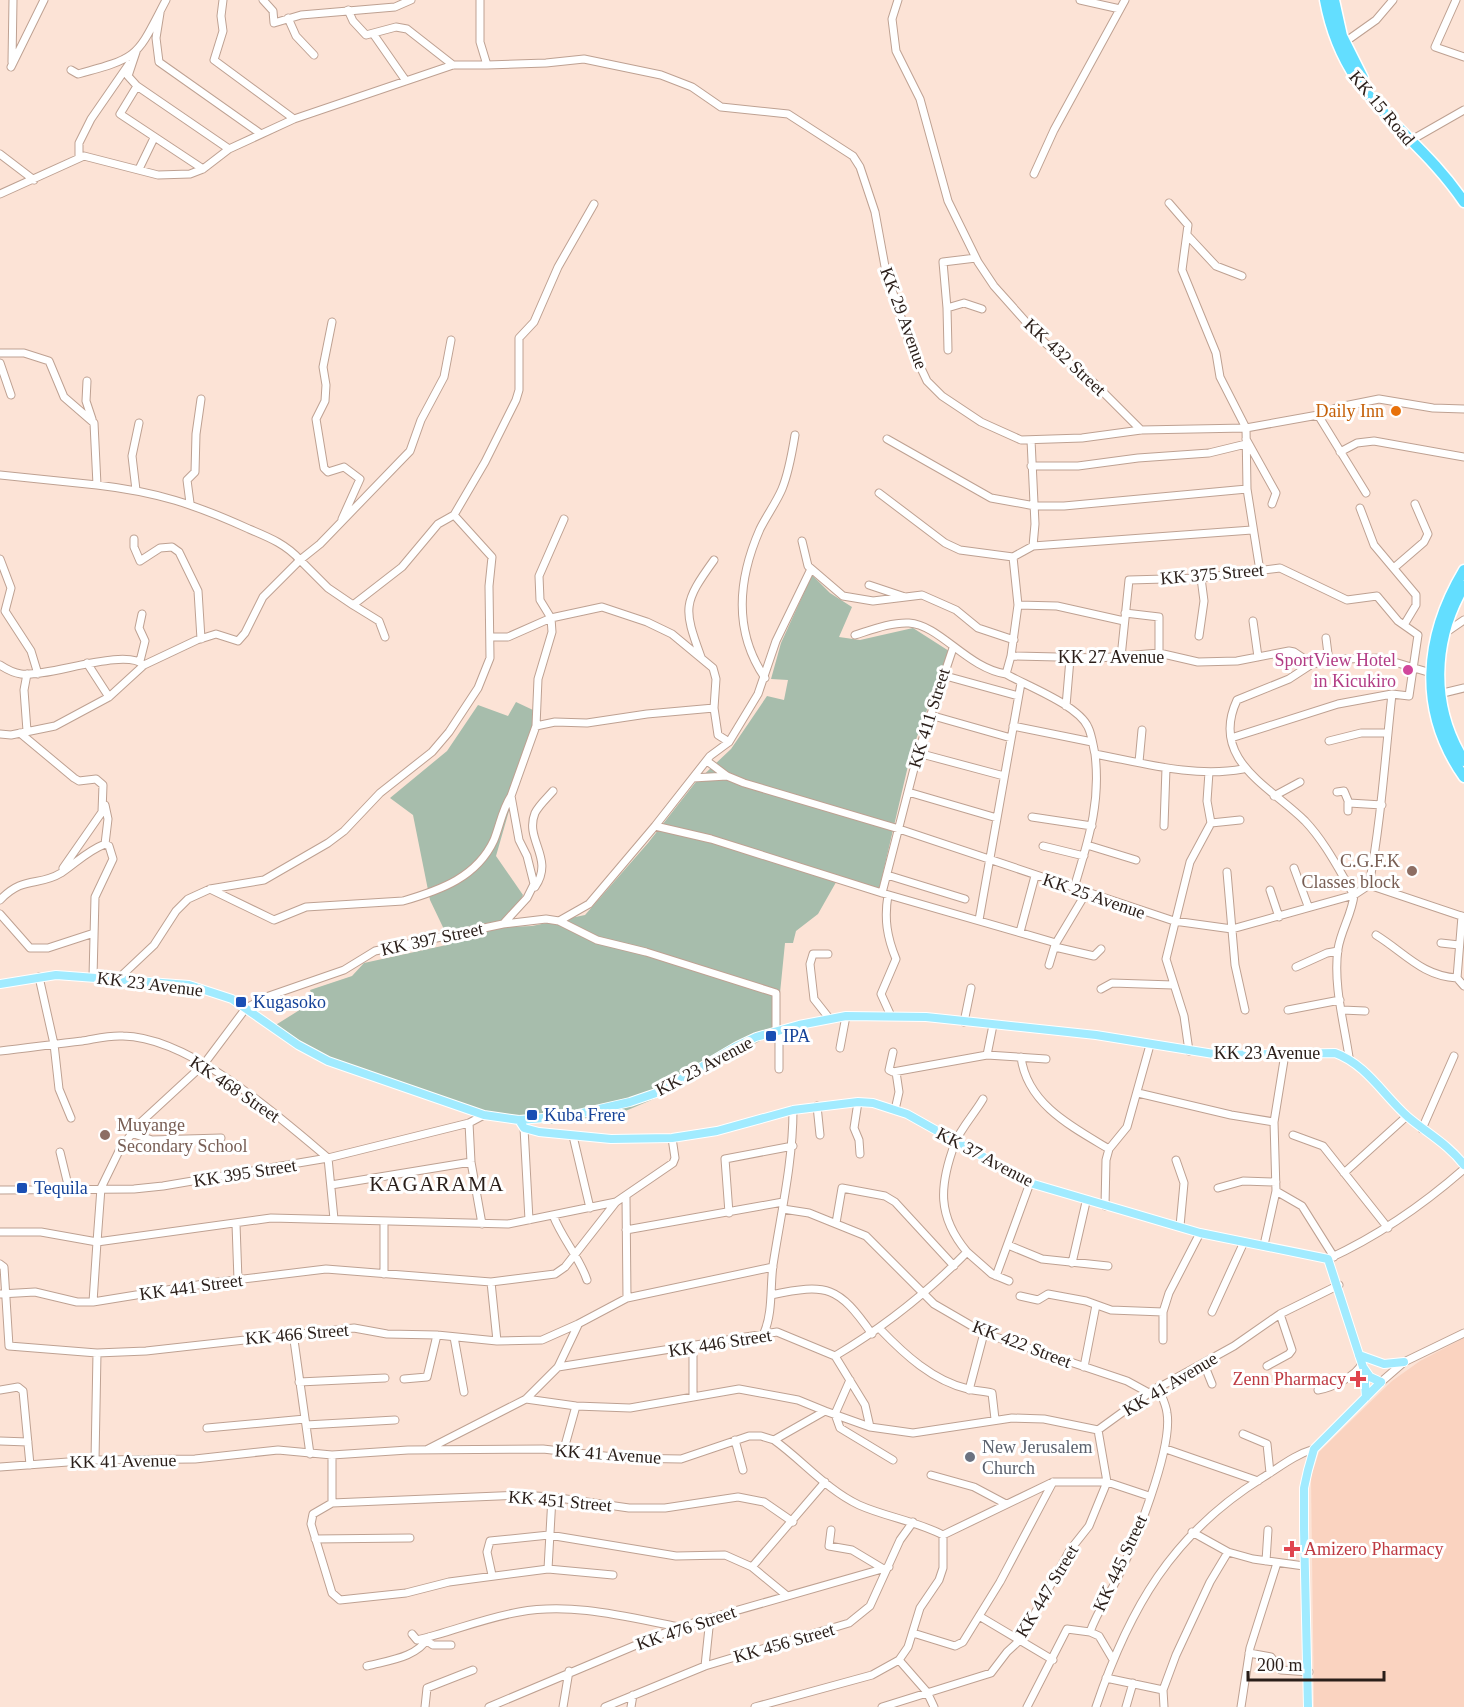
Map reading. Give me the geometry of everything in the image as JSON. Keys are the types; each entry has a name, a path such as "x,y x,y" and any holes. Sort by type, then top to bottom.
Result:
{"highway":[{"name":"KK 15 Road","path":"1325,0 1330,27 1349,70 1369,98 1464,202"},
{"name":"KK 15 Road","path":"1334,0 1345,42 1360,74 1464,194"},
{"path":"1464,570 1444,608 1432,651 1439,694 1449,732 1464,762"},
{"path":"1464,586 1443,634 1435,673 1436,714 1450,751 1464,777"}],"main road":[{"name":"KK 23 Avenue","path":"0,984 56,975 119,978 189,986 220,994 246,1008 298,1045 328,1061 484,1115 522,1124 630,1102 659,1092 736,1046 778,1031 846,1016 891,1016 1096,1035 1227,1056 1335,1053 1348,1058"},
{"path":"1348,1058 1407,1116 1453,1151 1464,1167"},
{"name":"KK 37 Avenue","path":"522,1124 573,1136 611,1139 672,1138 717,1131 793,1110 858,1102 907,1114 1030,1183 1086,1202 1200,1233 1331,1258"},
{"path":"1331,1258 1361,1362 1366,1397"},
{"path":"1361,1362 1384,1364 1404,1362"},
{"path":"1308,1707 1304,1488 1314,1449 1381,1382 1370,1377 1361,1362"}],"street":[{"path":"13,0 12,69 44,0"},
{"path":"79,157 79,143 91,119 131,62 166,0"},
{"path":"223,0 221,16 223,32 214,60 294,119"},
{"path":"263,0 273,11 274,23 288,18 348,9 395,7 411,0"},
{"path":"480,0 480,42 487,65"},
{"name":"KK 432 Street","path":"898,0 892,19 896,51 920,99 948,201 976,258 994,286 1044,342 1093,382 1141,430"},
{"path":"1080,0 1120,9"},
{"path":"1034,174 1054,130 1125,0"},
{"path":"1345,42 1376,20 1393,0"},
{"path":"1456,0 1435,46 1464,56"},
{"path":"348,9 353,21 366,35 374,35 396,27 407,29 453,65"},
{"path":"160,13 156,38 159,62 261,134"},
{"path":"288,18 296,36 314,55"},
{"path":"374,35 400,68 406,81"},
{"path":"71,70 78,74 117,64 136,52"},
{"name":"KK 29 Avenue","path":"203,169 230,149 294,119 453,65 546,63 584,59 642,70 682,82 722,107 788,114 853,156 860,167 872,201 886,272 911,347 927,381 942,396 981,422 1022,440 1082,438 1141,430 1246,428 1318,415 1339,407 1379,399 1433,408 1464,409"},
{"path":"131,62 128,76 137,86 230,149"},
{"path":"137,86 120,114 203,169"},
{"path":"1415,138 1464,110"},
{"path":"139,170 154,138"},
{"path":"0,154 34,180"},
{"path":"0,194 79,157 91,157 158,175 179,176 203,169"},
{"path":"1169,203 1188,225 1182,270 1216,353 1220,377 1246,428 1247,489 1260,571"},
{"path":"353,605 402,567 438,524 454,514 485,462 516,400 519,338 534,322 553,277 594,204"},
{"path":"1188,236 1216,266 1242,276"},
{"path":"948,350 943,261 976,258"},
{"path":"947,308 964,303 982,309"},
{"path":"332,322 323,367 326,385 325,401 316,418 324,468 328,472 344,467 360,479 342,519"},
{"path":"0,665 22,675 38,674 87,663 142,663 216,634 236,642 240,639 263,597 300,560 320,544 410,451 421,420 444,377 451,340"},
{"path":"0,353 24,353 49,361 64,397 72,406 92,418"},
{"path":"0,363 11,395"},
{"path":"87,381 86,401 95,428 97,485"},
{"path":"0,390 8,387"},
{"path":"190,503 187,480 195,472 196,434 201,399"},
{"path":"1318,415 1366,493"},
{"path":"136,490 132,456 139,423"},
{"path":"765,678 753,661 743,633 742,593 747,568 760,530 782,488 795,435"},
{"path":"887,439 985,495 1035,506 1064,506 1247,489"},
{"path":"1031,440 1035,506 1033,546"},
{"path":"1340,452 1357,443 1374,441 1464,457"},
{"path":"1031,466 1078,466 1138,458 1209,453 1246,442"},
{"path":"1246,442 1276,493 1272,504"},
{"path":"0,475 136,490 190,503 284,545 320,581 379,621 385,637"},
{"path":"879,493 945,543 960,550 1013,557 1033,546 1252,530"},
{"path":"1395,567 1424,542 1428,534 1415,504"},
{"path":"1360,508 1374,545 1395,567 1417,597 1416,605 1404,625"},
{"path":"119,978 161,937 168,922 182,905 197,893 264,880 344,831 380,793 432,752 464,712 488,667 491,637 489,586 492,556 454,514"},
{"path":"210,889 274,920 306,907 403,900 418,896 446,887 484,860 496,836 502,812 511,796 536,726 538,679 551,640 550,618 540,600 539,576 564,519"},
{"path":"134,539 134,548 140,561 160,548 172,547 179,552 198,591 201,639"},
{"path":"802,541 806,562 811,569 843,596 873,601 922,595 956,610 978,628 1014,640"},
{"path":"1006,674 1014,640 1018,605 1013,557"},
{"path":"0,559 11,588 5,611 31,651 38,674"},
{"path":"701,657 689,624 688,600 714,560"},
{"name":"KK 375 Street","path":"1124,617 1130,580 1202,578 1280,568 1347,600 1377,596 1404,625 1418,635 1412,667"},
{"path":"559,921 590,903 656,826 707,760 729,742 765,678 776,641 811,569"},
{"path":"1198,636 1204,601 1202,578"},
{"path":"869,585 905,597"},
{"path":"1018,605 1057,606 1124,617 1159,617 1159,653"},
{"path":"491,637 508,637 550,618 592,608 612,609 665,630 709,663 715,673 714,708 718,735 729,742"},
{"path":"0,734 55,726 109,697 142,663 146,641 139,628 142,614"},
{"path":"1121,657 1124,617"},
{"path":"1443,634 1464,620"},
{"path":"1253,621 1258,657"},
{"name":"KK 411 Street","path":"855,635 912,623 953,648 942,675 918,753 887,875 886,923 889,943 896,959 881,994 891,1016"},
{"path":"1326,638 1329,662"},
{"path":"953,648 980,667 1006,674 1066,706 1084,720 1095,754 1098,781 1097,803 1074,888"},
{"name":"KK 27 Avenue","path":"1011,656 1070,659 1159,653 1198,662 1237,661 1294,652 1312,664 1381,658 1435,673"},
{"path":"1066,706 1070,659"},
{"path":"87,663 109,697"},
{"path":"1312,664 1289,679 1237,700 1234,707 1231,738 1243,769 1264,784 1274,796 1304,820 1354,895 1353,906 1338,951 1340,1000 1348,1058"},
{"path":"1231,738 1338,704 1392,694 1409,696 1412,667"},
{"path":"27,674 24,690 23,732 78,781 99,780 103,785 102,812 60,873"},
{"path":"942,675 1018,696"},
{"path":"979,920 1020,682"},
{"path":"1439,694 1464,688"},
{"path":"1376,935 1402,952 1426,972 1461,983 1459,945 1463,916 1369,885 1382,805 1392,694"},
{"path":"536,726 555,722 587,723 647,714 714,708"},
{"path":"930,715 1011,738"},
{"path":"1013,726 1092,742"},
{"path":"1139,762 1142,730"},
{"path":"1329,741 1361,733 1387,733"},
{"path":"918,753 1004,776"},
{"path":"1095,754 1166,768 1209,772 1243,769"},
{"name":"KK 25 Avenue","path":"707,760 727,776"},
{"path":"1164,826 1166,768"},
{"path":"1189,1051 1184,1016 1166,959 1190,861 1211,823 1207,801 1209,772"},
{"name":"KK 25 Avenue","path":"693,778 727,776 1174,921 1232,928 1354,895 1369,885"},
{"path":"1274,796 1300,782"},
{"name":"KK 397 Street","path":"93,1302 101,1188 131,1133 204,1064 246,1008 269,996 344,970 375,951 502,924 531,892 542,874 543,864 533,821 538,807 553,791"},
{"path":"1337,792 1344,791 1348,807 1382,805"},
{"path":"908,792 997,818"},
{"path":"511,796 519,840 532,871 534,884 531,892"},
{"path":"103,800 108,819 105,844"},
{"path":"1032,816 1092,826"},
{"path":"1211,823 1240,820"},
{"path":"656,826 721,842 1094,956 1101,949"},
{"path":"0,900 19,885 60,873 91,850 105,844"},
{"path":"93,977 95,897 113,859 112,850 105,844"},
{"path":"1087,845 1136,860"},
{"path":"1043,846 1084,856"},
{"path":"1294,868 1308,906"},
{"path":"1227,873 1235,965 1245,1010"},
{"path":"887,875 965,899"},
{"path":"1020,932 1035,876"},
{"path":"1270,890 1279,917"},
{"path":"1049,965 1055,945 1086,893"},
{"path":"0,914 30,948 48,948 93,933"},
{"path":"502,924 534,919 559,921 597,940 645,952 776,993 779,1069"},
{"path":"1441,943 1459,945"},
{"path":"1296,967 1327,953 1338,951"},
{"path":"828,954 813,954 810,964 815,1001 830,1018"},
{"path":"39,977 54,1044 59,1089 71,1118"},
{"path":"1101,989 1112,983 1173,985"},
{"path":"964,1022 971,988"},
{"path":"1288,1010 1340,1000"},
{"path":"1342,1010 1365,1011"},
{"path":"840,1048 846,1016"},
{"path":"987,1055 993,1025"},
{"name":"KK 468 Street","path":"0,1051 122,1036 149,1040 204,1064 248,1094 328,1158"},
{"path":"1105,1206 1106,1160 1109,1149 1127,1127 1150,1044"},
{"path":"893,1052 889,1070 896,1072 987,1055 1046,1059"},
{"path":"1264,1245 1276,1191 1274,1122 1285,1054"},
{"path":"1422,1129 1454,1056"},
{"path":"1021,1057 1024,1075 1039,1101 1109,1149"},
{"path":"895,1110 899,1092 896,1072"},
{"path":"1138,1093 1231,1115 1274,1122"},
{"path":"983,1099 955,1141 943,1203 951,1233 967,1252 996,1276 1009,1281"},
{"path":"858,1102 854,1133 859,1140 860,1154"},
{"path":"817,1106 820,1135"},
{"path":"764,1333 769,1322 773,1267 793,1146 793,1110"},
{"name":"KK 395 Street","path":"0,1190 134,1189 163,1186 328,1158 469,1123 484,1115"},
{"path":"1344,1173 1407,1116"},
{"path":"469,1123 471,1162 482,1224"},
{"path":"522,1124 529,1220"},
{"path":"131,1133 152,1140 221,1138"},
{"path":"573,1136 590,1208"},
{"path":"1293,1136 1320,1143 1388,1228"},
{"name":"KK 441 Street","path":"3,1294 35,1292 77,1302 93,1302 326,1269 491,1282 555,1274 565,1267 616,1202 673,1162 675,1158 672,1138"},
{"path":"729,1212 725,1159 793,1146"},
{"path":"60,1152 69,1189"},
{"path":"328,1158 334,1219"},
{"path":"1176,1160 1184,1183 1180,1226"},
{"path":"331,1185 471,1162"},
{"path":"1276,1191 1302,1206 1331,1258 1388,1228 1439,1191 1464,1167"},
{"path":"1218,1188 1243,1181 1276,1182"},
{"path":"996,1276 1030,1183"},
{"path":"836,1223 842,1188 885,1196 895,1202 954,1266"},
{"path":"626,1197 627,1298"},
{"path":"0,1232 42,1232 97,1242 271,1218 482,1224 529,1220 616,1202"},
{"path":"1072,1263 1086,1202"},
{"path":"626,1230 783,1205"},
{"name":"KK 422 Street","path":"783,1205 866,1236 934,1304 984,1333 1127,1381 1149,1393"},
{"path":"553,1215 560,1232 581,1263 587,1280"},
{"path":"384,1222 384,1275"},
{"path":"236,1224 238,1280"},
{"path":"1163,1340 1162,1312 1169,1293 1200,1233"},
{"path":"1212,1312 1244,1242"},
{"path":"1008,1245 1042,1259 1108,1266"},
{"path":"870,1427 865,1405 835,1356 880,1329 924,1294 967,1252"},
{"path":"0,1264 4,1267 3,1294 9,1346"},
{"name":"KK 466 Street","path":"0,1346 97,1353 168,1349 293,1333 354,1328 387,1334 437,1335 497,1341 542,1340 627,1298 773,1267"},
{"path":"491,1282 497,1341"},
{"name":"KK 41 Avenue","path":"1098,1430 1158,1387 1204,1364 1280,1314 1339,1286"},
{"path":"771,1295 812,1288 824,1289 845,1299 872,1334"},
{"path":"1020,1296 1038,1300 1048,1294 1111,1310 1162,1312"},
{"name":"KK 422 Street","path":"1084,1367 1096,1305"},
{"path":"1267,1366 1292,1350 1280,1314"},
{"path":"769,1322 777,1332"},
{"path":"426,1450 526,1399 558,1367 578,1324"},
{"path":"880,1329 902,1352 948,1382 969,1390 992,1393 995,1419"},
{"name":"KK 446 Street","path":"558,1367 693,1348 777,1332 835,1356"},
{"path":"293,1333 310,1454"},
{"path":"969,1390 984,1333"},
{"path":"1381,1382 1404,1362 1464,1333"},
{"path":"404,1379 427,1377 437,1335"},
{"path":"454,1337 464,1392"},
{"path":"693,1348 693,1397"},
{"path":"95,1460 97,1353"},
{"path":"1318,1390 1327,1388 1356,1372 1361,1362"},
{"path":"1204,1364 1212,1384"},
{"path":"299,1382 386,1378"},
{"path":"850,1380 835,1414 840,1428 893,1460"},
{"path":"0,1390 18,1387 23,1391 30,1465"},
{"name":"KK 445 Street","path":"1027,1707 1067,1629 1090,1632 1097,1612 1118,1578 1166,1449 1167,1413 1158,1387"},
{"path":"526,1399 576,1406 630,1408 739,1389 798,1400 870,1427 928,1433 995,1419 1044,1419 1098,1430 1107,1482"},
{"path":"564,1449 576,1406"},
{"path":"825,1411 774,1440 825,1482 859,1505 913,1521 943,1535"},
{"path":"207,1428 305,1422 394,1420"},
{"path":"1243,1434 1267,1444 1269,1473"},
{"name":"KK 41 Avenue","path":"0,1467 95,1460 195,1459 278,1450 332,1455 426,1450 564,1449 622,1458 681,1459 735,1440 761,1436 774,1440"},
{"path":"735,1440 743,1470"},
{"path":"0,1441 28,1442"},
{"path":"1166,1449 1258,1481"},
{"path":"1096,1707 1112,1658 1148,1588 1192,1532 1221,1505 1298,1454 1314,1449"},
{"path":"332,1455 332,1503 311,1516 315,1539 333,1593 340,1600 406,1593 449,1581 548,1569 613,1575"},
{"path":"931,1475 974,1487 1006,1504"},
{"path":"752,1568 825,1482"},
{"path":"913,1633 959,1646 1006,1572 1053,1482"},
{"path":"943,1535 1053,1482 1107,1482 1149,1496"},
{"name":"KK 447 Street","path":"882,1707 991,1673 1007,1652 1020,1640 1070,1550 1089,1526 1107,1482"},
{"name":"KK 451 Street","path":"332,1503 465,1496 552,1497 629,1508 653,1508 738,1497 754,1498 776,1509 793,1522"},
{"path":"548,1569 552,1497"},
{"name":"KK 456 Street","path":"605,1707 705,1666 849,1623 870,1606 886,1567 913,1521"},
{"path":"831,1530 830,1546 852,1550 886,1567"},
{"path":"1266,1561 1268,1530"},
{"path":"1192,1532 1228,1552 1266,1561 1305,1566"},
{"path":"492,1575 487,1552 492,1540 549,1535 676,1556 725,1555 752,1568 786,1595"},
{"path":"755,1707 784,1704 872,1675 899,1660 913,1633 920,1608 939,1580 943,1568 943,1535"},
{"path":"315,1539 410,1538"},
{"path":"1164,1707 1162,1690 1210,1582 1228,1552"},
{"path":"1241,1707 1249,1653 1277,1563"},
{"name":"KK 476 Street","path":"489,1707 569,1671 679,1627 886,1567"},
{"path":"412,1634 415,1640 428,1639 519,1612 538,1610 603,1612 679,1627"},
{"path":"979,1616 1053,1660"},
{"path":"705,1666 710,1618"},
{"path":"1090,1632 1099,1636 1112,1658"},
{"path":"428,1639 433,1645 451,1645"},
{"path":"368,1666 413,1653 423,1647 428,1639"},
{"path":"1249,1653 1271,1657 1281,1670 1309,1672"},
{"path":"899,1660 927,1692 934,1707"},
{"path":"425,1707 427,1688 472,1670"},
{"path":"563,1707 569,1671"},
{"path":"1106,1678 1162,1690"},
{"path":"1126,1707 1133,1683"},
{"path":"631,1707 633,1695"}],"shaded area":[{"path":"1464,1338 1464,1707 1314,1707 1311,1477 1319,1452 1392,1381 1420,1361"}],"green space":[{"path":"812,575 830,593 852,607 839,637 860,640 913,628 949,651 911,753 879,890 839,877 818,914 796,931 793,943 785,943 776,1033 734,1054 675,1090 623,1112 552,1124 485,1114 316,1054 274,1026 314,1001 310,990 352,976 364,963 451,944 430,900 413,815 390,798 447,751 478,705 508,716 516,702 533,710 533,727 496,856 523,895 507,927 532,926 585,915 648,843 695,783 731,749 767,696 784,700 788,680 771,679 781,643"}],"place":[{"name":"Daily Inn","path":"1396,411"},
{"name":"SportView Hotel in Kicukiro","path":"1408,670"},
{"name":"C.G.F.K Classes block","path":"1412,871"},
{"name":"Kugasoko","path":"241,1002"},
{"name":"IPA","path":"771,1036"},
{"name":"Kuba Frere","path":"532,1115"},
{"name":"Muyange Secondary School","path":"105,1135"},
{"name":"Tequila","path":"22,1188"},
{"name":"Zenn Pharmacy","path":"1358,1379"},
{"name":"New Jerusalem Church","path":"970,1457"},
{"name":"Amizero Pharmacy","path":"1292,1549"}],"district":[{"name":"KAGARAMA","path":"437,1184"}]}
